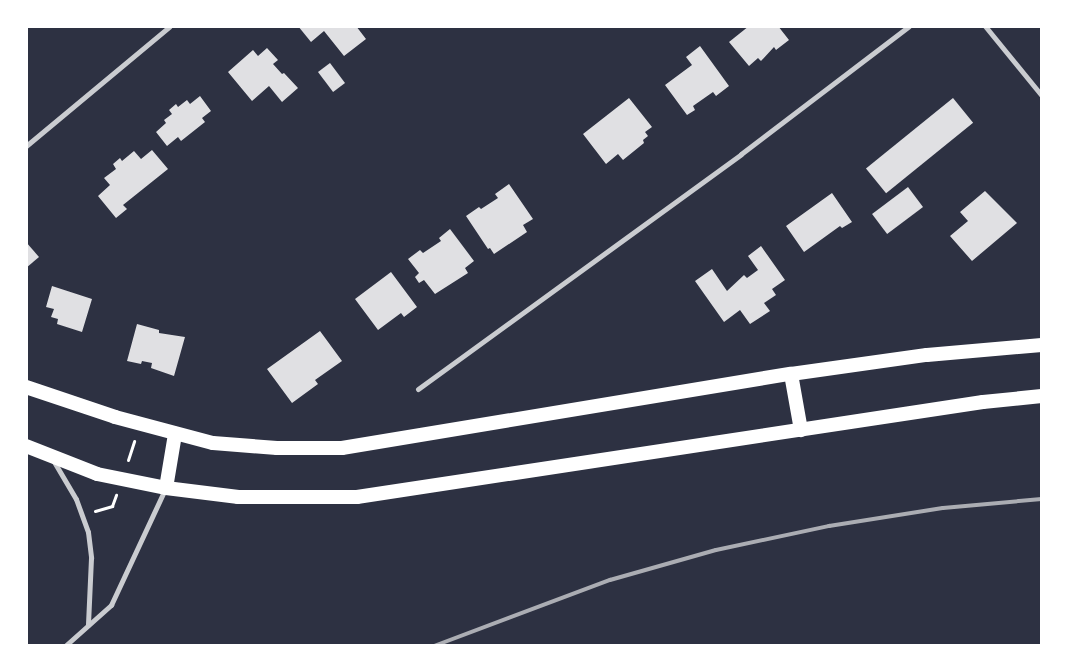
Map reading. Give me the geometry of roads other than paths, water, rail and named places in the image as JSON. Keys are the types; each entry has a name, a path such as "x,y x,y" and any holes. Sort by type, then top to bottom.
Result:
{"highway":[{"path":"26,387 175,434 213,443 249,446 342,448 791,374 927,355 1042,345"},
{"path":"791,374 801,430"},
{"path":"26,446 98,474 166,488 238,497 357,497 983,402 1042,396"},
{"path":"166,488 175,434"}],"street":[{"path":"26,146 170,26"},
{"path":"418,388 741,154 909,26"},
{"path":"985,26 1042,96"},
{"path":"51,456 76,499 84,516 88,532 91,558 88,626"},
{"path":"64,646 111,605 166,488"}],"railway":[{"path":"434,646 610,580 716,550 829,526 943,508 1042,499"}]}
